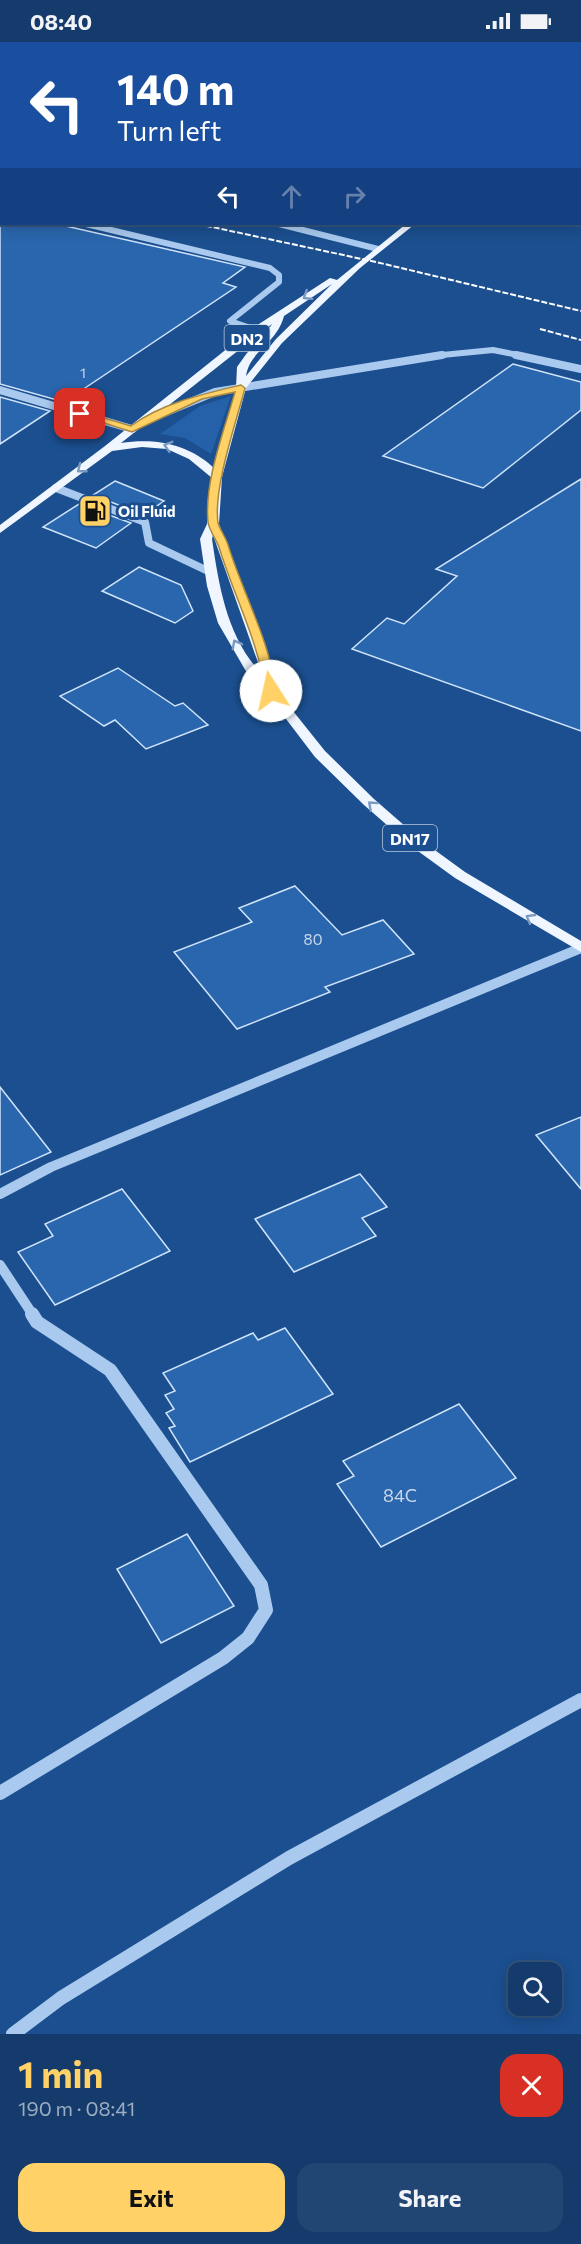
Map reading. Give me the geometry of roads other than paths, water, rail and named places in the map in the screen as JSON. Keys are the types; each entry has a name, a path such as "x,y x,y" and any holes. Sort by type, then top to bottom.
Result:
{"main road":[{"name":"DN2","path":"0,530 144,421 256,330 357,266 410,225"},
{"name":"DN17","path":"357,266 279,341 241,388 217,477 213,524 206,539 210,572 224,623 251,670 271,691 320,754 416,843 512,908 581,947"},
{"path":"241,388 239,371 246,359 275,331 280,313"},
{"path":"109,448 145,443 172,447 199,459 217,477"},
{"name":"DN17","path":"213,524 221,538 236,586 268,668 271,691"}],"street":[{"path":"90,225 270,268 279,275 279,282 230,321 256,330"},
{"path":"283,225 378,249"},
{"path":"144,421 200,397 241,388 447,354 493,350 581,369"},
{"path":"0,390 132,429"},
{"path":"56,488 145,522 149,543 210,572"},
{"path":"0,1194 51,1167 581,947"},
{"path":"0,1265 37,1322 110,1370 261,1585 266,1610 248,1638 223,1658 0,1793"},
{"path":"13,2034 61,1998 290,1858 581,1700"}],"railway":[{"path":"203,225 376,262 581,311"},
{"path":"540,329 581,340"}],"place":[{"name":"Oil Fluid","path":"95,511"}]}
